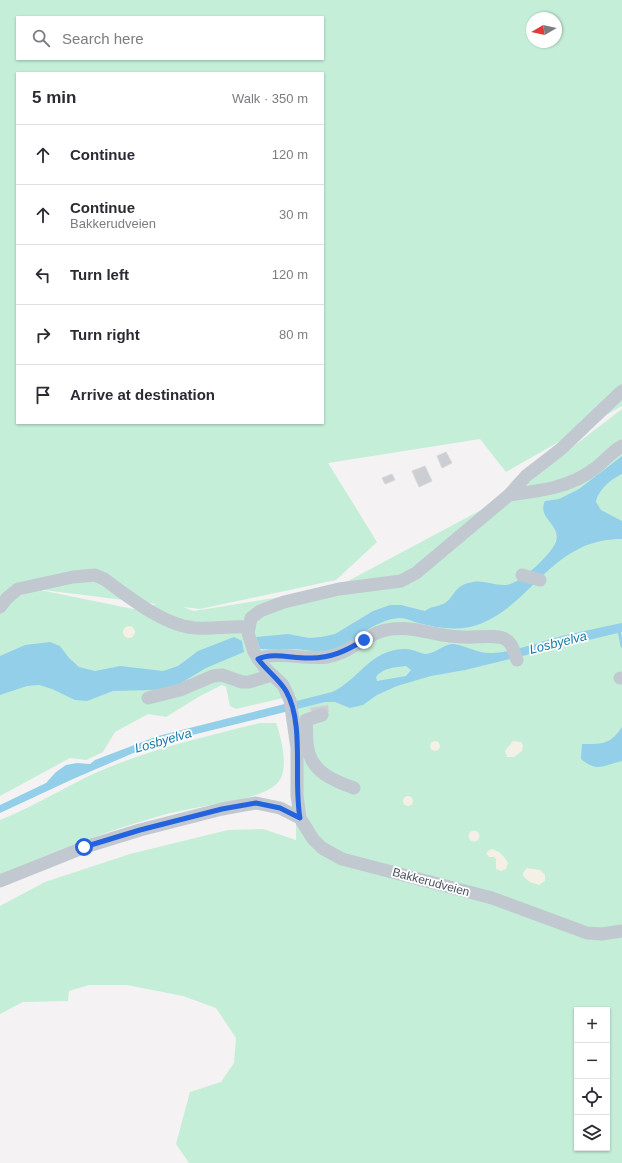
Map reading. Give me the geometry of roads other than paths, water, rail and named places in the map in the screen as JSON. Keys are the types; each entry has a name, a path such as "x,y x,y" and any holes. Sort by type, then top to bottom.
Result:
{"street":[{"path":"354,788 337,782 316,767 283,685 258,659 251,644 248,627 251,618 260,611 284,602 339,589 401,582 430,563 509,495 526,476 561,449 622,391"},
{"path":"509,495 558,487 580,478 595,469 622,446"},
{"path":"0,607 7,598 18,589 53,580 95,575 104,579 161,618 172,623 194,628 233,626 248,627"},
{"path":"522,575 540,580"},
{"path":"258,659 269,656 310,658 329,657 346,651 381,632 397,628 452,637 503,638 512,645 517,660"},
{"path":"148,698 180,690 213,676 222,675 242,682 249,682 272,675"},
{"path":"298,720 322,714"},
{"path":"298,720 297,795 300,818"},
{"path":"0,882 84,847 133,832 222,809 256,803 280,808 300,818"},
{"name":"Bakkerudveien","path":"300,818 313,839 322,848 342,859 492,898 587,933 602,934 622,931"}],"water":[{"path":"622,456 622,474 602,489 596,502 601,510 622,521 622,539 598,542 578,549 545,573 516,601 499,614 480,624 457,629 418,623 402,618 390,620 380,623 345,644 326,651 260,649 256,637 288,634 309,638 335,634 373,611 390,605 401,605 425,611 445,603 458,588 466,584 473,582 485,582 506,585 519,580 541,562 555,544 557,537 556,532 544,513 543,507 545,501 559,499 579,489"},
{"name":"Losbyelva","path":"622,623 622,632 465,670 431,676 397,686 377,695 363,705 350,708 335,702 325,702 152,745 73,779 0,813 0,805 46,783 56,772 66,765 77,763 90,764 95,760 158,736 332,692 340,688 374,659 391,651 407,649 426,654 434,652 447,645 454,644 482,652 492,653 508,651 554,638","holes":["406,666 411,670 406,676 377,681 376,677 390,668"]},
{"path":"234,637 242,641 244,652 206,668 176,686 153,690 113,691 87,701 75,700 52,689 39,685 27,686 0,695 0,656 25,645 50,642 60,646 69,658 79,667 95,671 120,666 163,671 178,666 198,651"},
{"path":"622,727 622,761 596,767 581,759 582,744 605,742 614,737"}],"waterway":[{"path":"619,630 622,646"}]}
